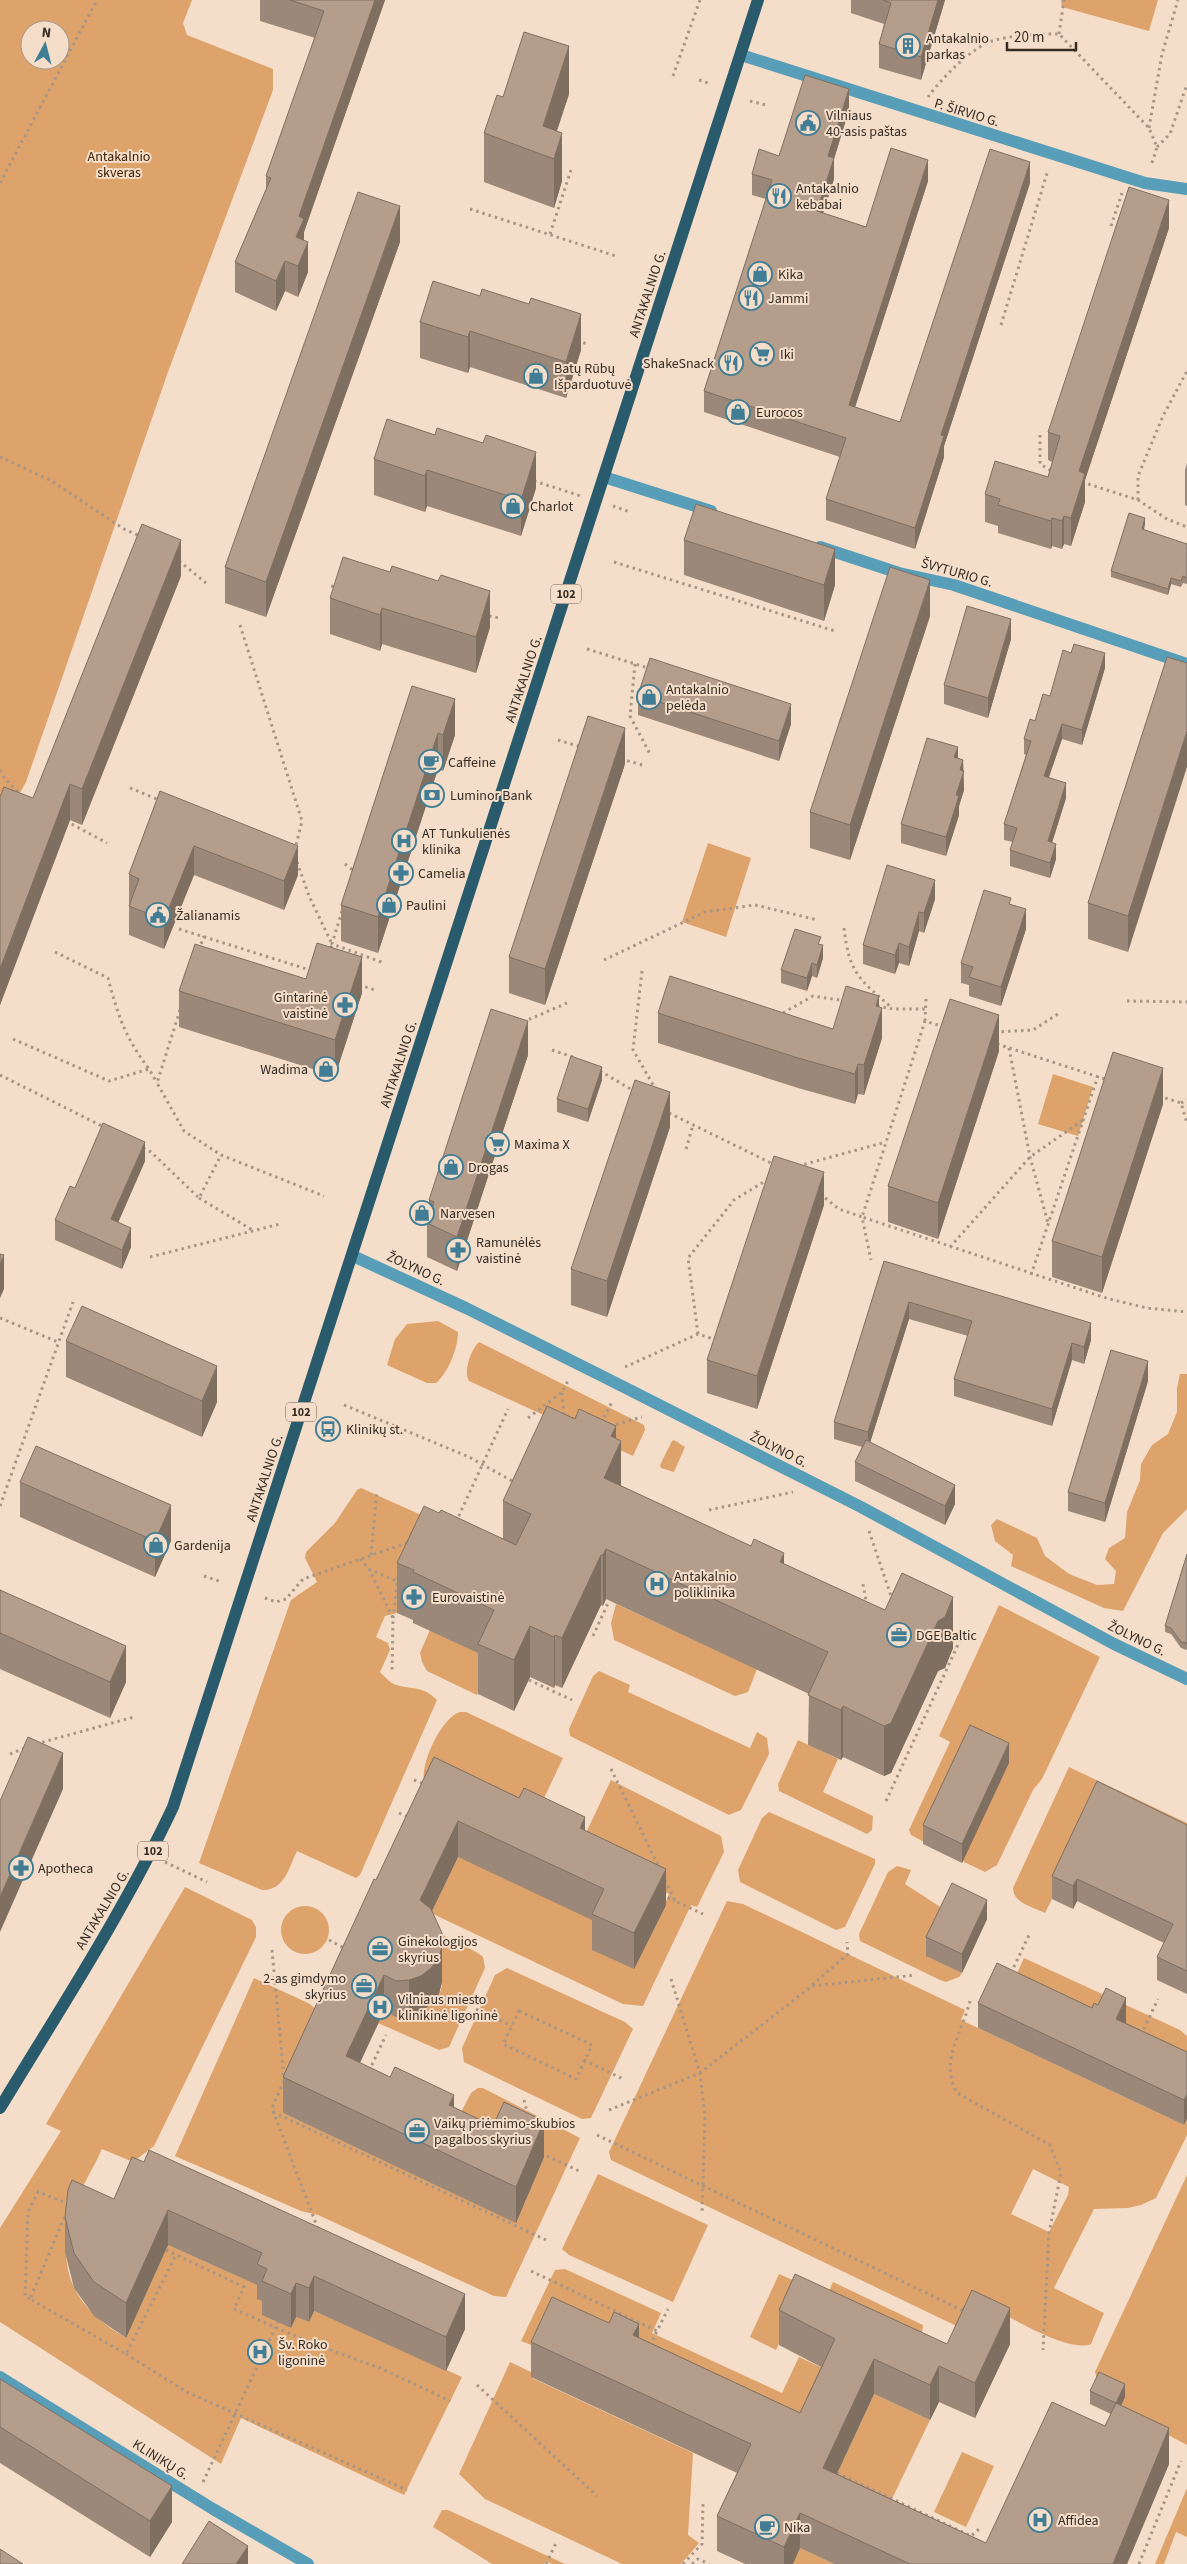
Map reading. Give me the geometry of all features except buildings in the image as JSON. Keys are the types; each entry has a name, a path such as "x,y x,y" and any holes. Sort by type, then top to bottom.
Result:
{"main road":[{"name":"ANTAKALNIO G.","path":"0,2108 151,1855 173,1806 758,0"}],"street":[{"name":"P. ŠIRVIO G.","path":"741,55 1145,183 1187,189"},
{"path":"604,477 727,516"},
{"name":"ŠVYTURIO G.","path":"810,544 899,573 954,585 1187,664"},
{"name":"ŽOLYNO G.","path":"352,1256 466,1308 604,1376 861,1507 1114,1644 1187,1679"},
{"name":"KLINIKŲ G.","path":"0,2377 295,2560 308,2564"}],"path":[{"path":"0,183 97,0"},
{"path":"673,76 700,0"},
{"path":"1059,34 1064,0"},
{"path":"1149,128 1162,54 1178,0"},
{"path":"918,112 936,86 975,50 992,41 1059,34"},
{"path":"1059,34 1149,128 1157,147"},
{"path":"699,80 708,82"},
{"path":"1145,183 1157,147 1170,134 1187,84"},
{"path":"750,101 766,105"},
{"path":"1001,325 1052,154"},
{"path":"550,234 571,170"},
{"path":"1111,226 1127,177"},
{"path":"470,208 616,256"},
{"path":"570,340 588,344"},
{"path":"1138,500 1138,476 1163,416 1187,371"},
{"path":"1040,435 1040,464 1054,473"},
{"path":"0,457 50,480 124,529 142,537"},
{"path":"527,478 577,494"},
{"path":"1073,479 1138,500 1167,519 1187,527"},
{"path":"619,508 630,512"},
{"path":"177,560 206,583"},
{"path":"614,562 835,631"},
{"path":"330,586 340,588"},
{"path":"481,614 500,618"},
{"path":"240,625 302,821 294,854 309,896 332,944 384,963"},
{"path":"587,649 645,667 654,666"},
{"path":"635,664 630,716 650,754"},
{"path":"558,740 584,748"},
{"path":"620,758 646,766"},
{"path":"0,770 5,779 25,798"},
{"path":"130,788 166,803"},
{"path":"64,820 107,843"},
{"path":"345,864 354,871 351,880"},
{"path":"604,960 705,912 755,905 818,920"},
{"path":"327,958 343,907"},
{"path":"844,928 847,953 855,973 893,1009"},
{"path":"179,929 322,973"},
{"path":"198,955 204,936"},
{"path":"55,952 108,978 119,1020 184,1131 221,1155 324,1196"},
{"path":"642,971 633,1050 661,1098"},
{"path":"358,984 376,990"},
{"path":"784,1013 813,996 848,1002"},
{"path":"870,1260 862,1217 926,1021 926,999"},
{"path":"157,1083 183,1000"},
{"path":"1126,1001 1187,1002"},
{"path":"516,1025 567,1003"},
{"path":"875,1006 893,1009 926,1008"},
{"path":"986,1033 1033,1030 1061,1012"},
{"path":"926,1021 950,1029"},
{"path":"13,1039 109,1081 149,1069"},
{"path":"992,1042 1114,1082"},
{"path":"1009,1048 1030,1157 1048,1224"},
{"path":"552,1050 575,1058"},
{"path":"599,1070 639,1095"},
{"path":"0,1075 110,1130"},
{"path":"1031,1275 1098,1076"},
{"path":"1156,1095 1181,1103 1187,1100"},
{"path":"1181,1103 1187,1123"},
{"path":"664,1108 671,1114 776,1166"},
{"path":"950,1247 1030,1157 1083,1120"},
{"path":"686,1149 693,1125"},
{"path":"794,1167 886,1142"},
{"path":"135,1143 152,1152 199,1198 254,1231"},
{"path":"199,1198 221,1155"},
{"path":"698,1334 688,1258 734,1200 776,1175"},
{"path":"818,1192 839,1209 1031,1275 1109,1300 1147,1308 1187,1312"},
{"path":"150,1257 280,1224"},
{"path":"0,1506 73,1302"},
{"path":"0,1318 58,1342"},
{"path":"604,1376 698,1334 724,1343"},
{"path":"528,1418 562,1392 577,1363"},
{"path":"597,1430 620,1385"},
{"path":"562,1392 564,1426"},
{"path":"344,1405 482,1464 517,1484"},
{"path":"454,1526 508,1409"},
{"path":"606,1427 668,1409"},
{"path":"709,1510 820,1486"},
{"path":"371,1555 377,1491"},
{"path":"861,1507 893,1604"},
{"path":"265,1598 276,1602 286,1599 303,1579 416,1540 412,1548"},
{"path":"360,1559 369,1569 393,1618"},
{"path":"369,1569 403,1584"},
{"path":"392,1672 393,1618 396,1581 400,1573"},
{"path":"204,1576 219,1581"},
{"path":"862,1584 869,1611"},
{"path":"593,1636 610,1601"},
{"path":"886,1801 962,1636"},
{"path":"529,1680 572,1700"},
{"path":"34,1744 134,1717"},
{"path":"10,1754 26,1747"},
{"path":"611,1769 675,1902"},
{"path":"414,1780 431,1788"},
{"path":"399,1812 413,1819"},
{"path":"151,1855 207,1882"},
{"path":"658,1893 703,1914"},
{"path":"1011,1974 1030,1933"},
{"path":"328,1940 349,1950"},
{"path":"609,2110 700,2073 812,1986 848,1954 847,1942"},
{"path":"272,1950 284,2082"},
{"path":"812,1986 916,1975"},
{"path":"671,1979 700,2073 705,2116 702,2213"},
{"path":"1137,2043 1158,1999"},
{"path":"970,2001 964,2023 949,2060 952,2083 957,2093 1050,2145 1061,2173 1049,2232 1044,2350"},
{"path":"476,2009 512,2026"},
{"path":"519,2011 592,2045 576,2078 503,2044 512,2026 519,2011"},
{"path":"365,2079 386,2035"},
{"path":"584,2060 623,2079"},
{"path":"288,2073 272,2108 319,2232"},
{"path":"524,2100 529,2118"},
{"path":"273,2112 546,2240"},
{"path":"597,2135 974,2316"},
{"path":"539,2152 579,2171"},
{"path":"77,2208 38,2192 28,2212 25,2296 126,2354 186,2392 407,2490"},
{"path":"30,2299 70,2204"},
{"path":"166,2250 244,2287 234,2309 275,2328 380,2368 450,2401"},
{"path":"126,2354 176,2255"},
{"path":"531,2271 657,2331"},
{"path":"650,2347 668,2309"},
{"path":"195,2498 282,2314"},
{"path":"477,2385 597,2496"},
{"path":"1139,2564 1181,2461"},
{"path":"837,2473 971,2536 979,2529"},
{"path":"683,2564 702,2544 703,2504"},
{"path":"546,2564 557,2541"},
{"path":"692,2564 698,2559 710,2564"}],"green space":[{"name":"Antakalnio skveras","path":"0,0 192,0 183,23 187,35 273,69 273,90 168,372 26,782 20,793 0,795"},
{"path":"1061,0 1158,0 1149,31 1062,7"},
{"path":"708,843 751,858 726,937 682,922"},
{"path":"1053,1074 1093,1087 1078,1136 1038,1124"},
{"path":"438,1321 458,1332 458,1338 452,1360 436,1383 427,1383 387,1365 395,1339 407,1324"},
{"path":"479,1342 644,1425 645,1430 633,1456 469,1381 467,1366 473,1350"},
{"path":"1180,1374 1187,1374 1187,1509 1163,1533 1123,1611 1104,1608 1011,1566 1013,1555 995,1541 991,1525 997,1519 1037,1538 1045,1556 1069,1574 1097,1585 1114,1584 1116,1571 1105,1559 1109,1548 1125,1538 1127,1512 1140,1480 1141,1464 1152,1445 1168,1434 1177,1412 1177,1388"},
{"path":"674,1440 685,1447 674,1472 661,1468 660,1465"},
{"path":"361,1488 439,1523 397,1613 385,1616 376,1637 388,1643 390,1650 380,1672 394,1684 422,1690 437,1700 360,1875 356,1878 297,1851 281,1883 276,1887 262,1890 199,1863 291,1600 317,1582 305,1558 306,1552 335,1523 357,1490"},
{"path":"616,1604 757,1669 748,1692 735,1696 614,1640 611,1623"},
{"path":"999,1605 1100,1657 1042,1779 1033,1790 997,1865 985,1872 962,1861 1009,1763 924,1842 911,1835 909,1830 950,1742 939,1736"},
{"path":"430,1630 494,1660 477,1695 427,1671 420,1653"},
{"path":"599,1671 630,1685 628,1692 750,1748 757,1732 767,1738 769,1754 741,1810 729,1815 570,1736 569,1729 593,1676"},
{"path":"460,1712 466,1712 563,1758 536,1815 424,1779 426,1762 434,1741 446,1722"},
{"path":"798,1740 838,1759 823,1792 873,1816 872,1830 867,1834 779,1791 778,1784"},
{"path":"1069,1767 1187,1823 1187,1847 1052,1899 1045,1913 1020,1901 1016,1897 1013,1888"},
{"path":"611,1780 721,1836 724,1852 697,1907 691,1905 643,2006 623,2004 431,1913 458,1857 655,1927 669,1894 600,1862 584,1837"},
{"path":"769,1812 875,1859 875,1864 845,1927 836,1930 740,1882 738,1870 762,1818"},
{"path":"897,1866 911,1870 905,1884 948,1912 927,1956 962,1973 959,1977 946,1982 940,1980 860,1941 859,1934 888,1872"},
{"path":"185,1887 252,1920 256,1927 256,1937 154,2146 133,2162 102,2149 77,2199 71,2216 66,2255 74,2288 94,2315 126,2338 168,2245 262,2287 267,2304 291,2328 296,2317 309,2322 314,2311 462,2377 404,2495 241,2418 221,2464 0,2322 0,2228 61,2131 46,2124"},
{"path":"727,1901 743,1904 965,2010 961,2020 1184,2125 1187,2119 1187,2135 1156,2198 1141,2205 1128,2208 1094,2209 1054,2288 1104,2313 1091,2344 1081,2345 1069,2344 1042,2334 992,2308 969,2332 611,2160 609,2152","holes":["1033,2169 1069,2187 1068,2195 1049,2232 1011,2214"]},
{"path":"305,1906 314,1908 322,1913 327,1921 329,1930 327,1939 322,1947 314,1952 305,1954 296,1952 288,1947 283,1939 281,1930 283,1921 288,1913 296,1908"},
{"path":"425,1926 478,1953 483,1957 485,1968 449,2047 439,2050 378,2023 384,2011 396,2016 413,2014 434,2002 438,1996 442,1981 440,1969"},
{"path":"1024,1958 1180,2030 1187,2036 1187,2078 1008,1993"},
{"path":"507,1968 625,2022 633,2029 591,2118 582,2119 464,2062 462,2048 495,1975"},
{"path":"254,1978 310,2004 327,2020 283,2113 516,2222 526,2200 458,2118 471,2093 478,2088 483,2088 580,2138 506,2297 494,2296 318,2215 301,2211 175,2156"},
{"path":"598,2174 708,2225 673,2302 569,2255 562,2249"},
{"path":"1187,2175 1187,2445 1170,2436 1116,2416 1099,2385 1095,2372"},
{"path":"565,2269 661,2313 652,2333 782,2393 799,2357 835,2374 800,2448 521,2341 555,2270"},
{"path":"779,2274 806,2286 776,2350 750,2337"},
{"path":"833,2282 923,2325 921,2340 817,2319"},
{"path":"510,2362 533,2373 532,2378 693,2453 688,2535 699,2543 681,2564 622,2564 485,2499 459,2474"},
{"path":"874,2394 930,2420 888,2507 823,2503"},
{"path":"962,2452 994,2466 966,2527 934,2512"},
{"path":"1187,2488 1187,2537 1176,2532 1164,2564 1155,2564"},
{"path":"442,2510 448,2510 565,2564 552,2564 546,2561 544,2564 492,2564 433,2527"},
{"path":"800,2548 834,2564 793,2564"}],"place":[{"name":"Antakalnio parkas","path":"908,46"},
{"name":"Vilniaus 40-asis paštas","path":"808,123"},
{"name":"Antakalnio kebabai","path":"779,196"},
{"name":"Kika","path":"760,274"},
{"name":"Jammi","path":"751,298"},
{"name":"Iki","path":"762,354"},
{"name":"ShakeSnack","path":"731,363"},
{"name":"Batų Rūbų Išparduotuvė","path":"536,376"},
{"name":"Eurocos","path":"738,412"},
{"name":"Charlot","path":"513,506"},
{"name":"Antakalnio pelėda","path":"649,697"},
{"name":"Caffeine","path":"431,762"},
{"name":"Luminor Bank","path":"432,795"},
{"name":"AT Tunkulienės klinika","path":"404,841"},
{"name":"Camelia","path":"401,873"},
{"name":"Paulini","path":"389,905"},
{"name":"Žalianamis","path":"158,915"},
{"name":"Gintarinė vaistinė","path":"345,1005"},
{"name":"Wadima","path":"326,1069"},
{"name":"Maxima X","path":"497,1144"},
{"name":"Drogas","path":"451,1167"},
{"name":"Narvesen","path":"422,1213"},
{"name":"Ramunėlės vaistinė","path":"458,1250"},
{"name":"Klinikų st.","path":"328,1429"},
{"name":"Gardenija","path":"156,1545"},
{"name":"Antakalnio poliklinika","path":"657,1584"},
{"name":"Eurovaistinė","path":"414,1597"},
{"name":"DGE Baltic","path":"899,1635"},
{"name":"Apotheca","path":"21,1868"},
{"name":"Ginekologijos skyrius","path":"380,1949"},
{"name":"2-as gimdymo skyrius","path":"364,1986"},
{"name":"Vilniaus miesto klinikinė ligoninė","path":"380,2007"},
{"name":"Vaikų priėmimo-skubios pagalbos skyrius","path":"417,2131"},
{"name":"Šv. Roko ligoninė","path":"260,2352"},
{"name":"Affidea","path":"1040,2520"},
{"name":"Nika","path":"767,2527"}]}
